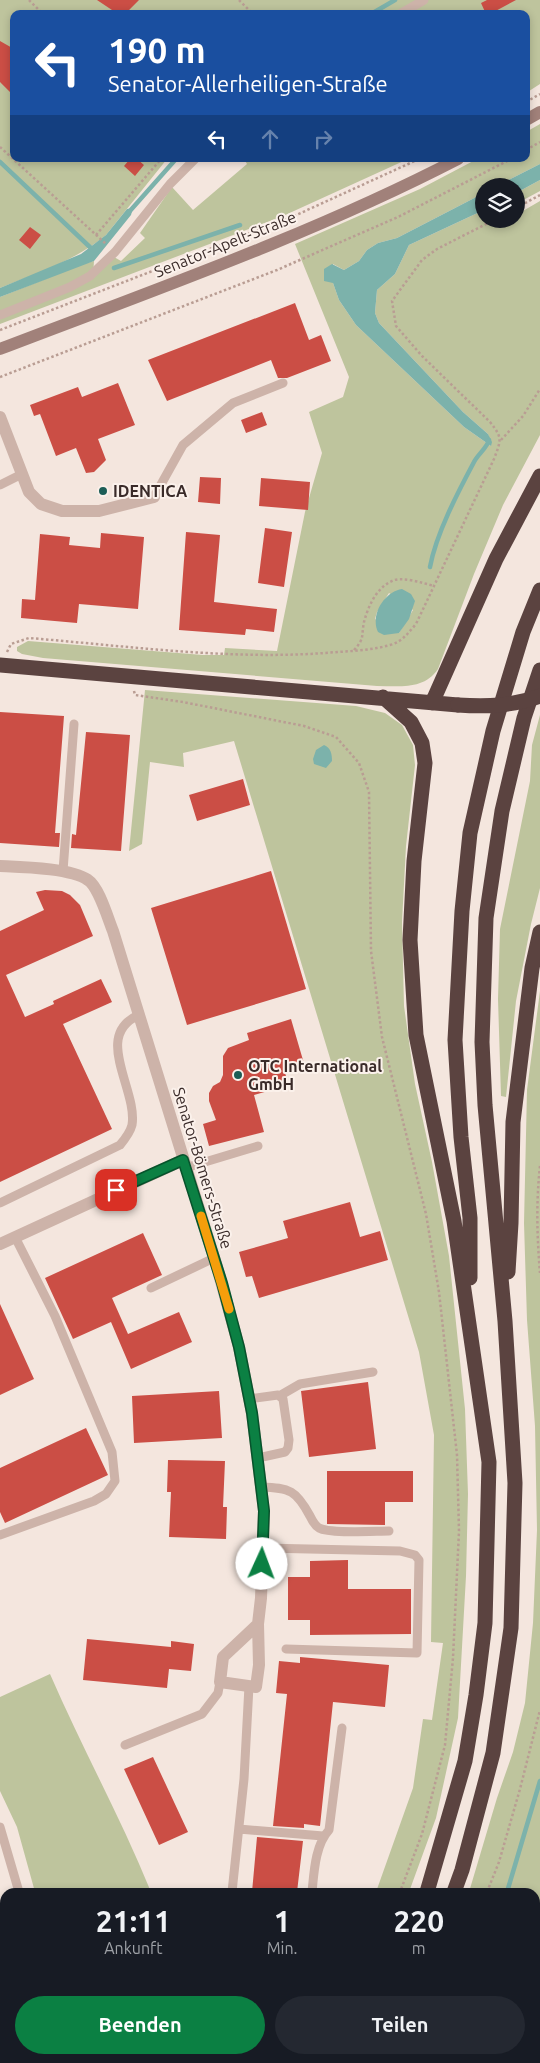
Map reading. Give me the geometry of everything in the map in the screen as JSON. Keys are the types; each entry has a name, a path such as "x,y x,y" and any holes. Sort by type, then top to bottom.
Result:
{"highway":[{"path":"432,703 496,559 540,476"},
{"path":"471,1329 470,1218 461,1137 455,1040 462,910 470,833 493,731 523,632 540,590"},
{"path":"3,666 487,707 525,702 540,696"},
{"path":"455,1888 493,1753 511,1628 516,1483 505,1321 485,1105 482,1042 486,918 502,811 524,718 540,670"},
{"path":"384,698 411,722 422,743 425,763 414,862 410,940 416,1035 454,1221 489,1462 485,1623 476,1695 465,1761 428,1888"},
{"path":"505,1321 511,1222 513,1122 532,968 540,932"}],"street":[{"name":"Senator-Apelt-Straße","path":"0,349 259,249 382,196 452,162"},
{"path":"0,417 29,492 40,504 62,510 99,511 154,497"},
{"name":"Senator-Bömers-Straße","path":"0,866 64,871 88,880 98,895 113,931 214,1258 239,1347 258,1458 264,1511 261,1598 258,1624 259,1665 256,1687 250,1686"},
{"path":"0,1244 184,1164"},
{"path":"250,1686 220,1682 223,1657 258,1624"}],"lane":[{"path":"407,10 424,0"},
{"path":"0,315 70,287 90,276 115,252 170,184 192,162"},
{"path":"154,497 183,445 232,403 283,383"},
{"path":"0,485 22,474"},
{"path":"64,871 74,724"},
{"path":"0,1203 120,1145 127,1136 132,1126 132,1112 130,1097 119,1063 119,1033 128,1020 139,1015"},
{"path":"184,1164 258,1146"},
{"path":"0,1535 94,1501 106,1494 115,1481 112,1452 55,1316 15,1237"},
{"path":"151,1288 214,1258"},
{"path":"249,1399 281,1395 300,1384 373,1372"},
{"path":"258,1458 285,1452 288,1448 287,1423 281,1395"},
{"path":"261,1487 279,1488 295,1493 314,1523 320,1528 389,1532"},
{"path":"263,1548 400,1551 415,1555 420,1560 417,1653 286,1649"},
{"path":"126,1745 202,1714 218,1694 220,1682"},
{"path":"232,1888 250,1686"},
{"path":"313,1888 316,1862 323,1836 328,1830 342,1728"},
{"path":"0,1827 18,1888"},
{"path":"238,1830 323,1836"}],"path":[{"path":"29,0 39,10"},
{"path":"239,0 249,10"},
{"path":"0,147 10,156"},
{"path":"16,162 108,245"},
{"path":"96,235 158,162"},
{"path":"0,330 292,217 411,162"},
{"path":"0,377 286,266 398,217 505,162"},
{"path":"525,203 540,195"},
{"path":"478,228 437,249 422,260 392,301 396,326 422,356 490,422 499,433 501,440"},
{"path":"3,666 11,644 28,638 257,655 302,655 354,651 391,645 404,639 416,624 494,459 501,440 523,416 540,389"},
{"path":"354,651 362,641 368,607 380,590 393,580 412,580 434,586"},
{"path":"132,677 135,695 183,702 304,726 336,737 358,763 369,792 371,951 382,1037 428,1224 439,1292 457,1455 459,1531 453,1658 445,1745 422,1834 402,1888"},
{"path":"540,1166 537,1195 537,1240 540,1273"},
{"path":"489,1888 518,1798 540,1710"}],"green space":[{"path":"0,0 540,0 540,84 530,90 530,10 10,10 10,162 165,162 106,235 69,259 0,288"},
{"path":"540,124 540,164 513,178 475,178 475,198 397,238 378,243 367,250 359,261 344,270 333,264 333,283 339,300 356,325 464,427 491,446 488,434 463,412 379,323 375,313 377,290 395,274 409,245 475,214 475,228 525,228 525,210 540,201 540,435 503,505 474,574 438,669 426,681 419,684 377,686 43,658 22,654 17,651 17,647 28,641 203,655 224,655 225,648 277,651 305,512 322,453 309,412 343,397 349,377 295,244 420,189 471,162 530,162 530,130","holes":["389,593 413,610 399,633 375,619 377,612"]},
{"path":"246,162 401,162 283,216 0,324 0,297 83,264 94,261 93,276 114,257 121,261 145,238 140,233 172,187 193,210 247,164"},
{"path":"540,180 540,191 525,199 525,188"},
{"path":"145,690 356,706 385,713 402,725 413,745 415,765 406,846 402,922 404,1006 415,1084 432,1162 449,1256 465,1409 468,1494 466,1576 458,1718 436,1818 410,1888 377,1888 413,1788 423,1719 432,1720 443,1643 431,1642 434,1435 419,1352 234,741 183,753 184,767 150,762 142,844 129,851"},
{"path":"540,715 540,888 516,1001 506,1097 501,1096 498,999 500,929 530,781 532,745"},
{"path":"540,991 540,1888 470,1888 513,1752 525,1703 533,1623 537,1530 535,1426 527,1320 524,1223 527,1090"},
{"path":"50,1674 149,1888 34,1888 17,1827 0,1791 0,1697"}],"water":[{"path":"540,164 540,180 525,188 525,178 513,178"},
{"path":"475,198 475,214 409,245 395,274 377,290 375,313 379,323 463,412 488,434 492,442 491,446 464,427 356,325 339,300 333,283 324,281 324,269 332,264 344,270 359,261 367,250 378,243 397,238"},
{"path":"133,208 131,215 94,261 0,297 0,288 81,254 106,235 127,209"},
{"path":"402,589 411,594 415,601 409,619 399,633 384,635 378,632 376,625 377,612 384,599 395,591"},
{"path":"324,745 330,750 332,756 332,761 326,768 314,764 313,759 316,750"}],"building":[{"path":"97,0 139,0 129,10 112,10"},
{"path":"487,0 516,0 497,10 484,10 481,3"},
{"path":"0,41 10,47 10,92 0,82"},
{"path":"127,162 140,162 144,165 135,176 124,166"},
{"path":"30,227 41,235 30,249 19,240"},
{"path":"295,303 309,340 321,335 331,361 287,378 278,378 271,360 167,401 148,360"},
{"path":"118,383 135,425 98,439 106,460 94,472 86,473 76,448 56,456 40,414 34,416 30,405 78,387 82,397"},
{"path":"262,412 267,425 246,433 241,420"},
{"path":"200,477 221,478 220,504 198,502"},
{"path":"261,478 310,482 308,510 259,506"},
{"path":"265,528 292,532 284,587 258,583"},
{"path":"186,532 220,535 214,602 277,609 274,632 246,629 245,635 179,630"},
{"path":"101,533 144,537 138,609 79,604 77,623 21,618 22,599 35,600 40,534 70,537 69,545 100,548"},
{"path":"0,712 64,716 55,833 60,833 59,847 0,843"},
{"path":"86,732 130,735 121,851 71,848 72,834 76,835"},
{"path":"243,779 250,805 197,821 189,795"},
{"path":"271,871 306,989 187,1025 151,908"},
{"path":"45,890 62,891 70,895 80,905 93,936 6,975 25,1017 54,1004 53,1001 101,979 112,1002 63,1024 112,1129 0,1182 0,931 44,910 36,892"},
{"path":"291,1019 305,1067 285,1073 289,1085 254,1095 264,1132 209,1146 203,1124 216,1120 209,1101 209,1093 213,1086 220,1082 223,1075 223,1056 228,1048 249,1040 247,1033"},
{"path":"350,1202 360,1237 380,1231 388,1260 259,1298 252,1276 246,1277 239,1252 288,1238 283,1221"},
{"path":"143,1233 162,1275 112,1298 128,1334 179,1312 192,1342 131,1369 111,1322 73,1339 45,1278"},
{"path":"0,1304 34,1379 0,1395"},
{"path":"368,1382 376,1449 309,1457 301,1391"},
{"path":"219,1391 222,1438 134,1443 132,1396"},
{"path":"86,1428 108,1475 5,1523 0,1512 0,1468"},
{"path":"168,1460 225,1461 223,1507 227,1507 226,1539 169,1537 171,1492 167,1492"},
{"path":"327,1471 413,1471 413,1502 385,1502 385,1525 327,1524"},
{"path":"348,1560 348,1589 411,1589 411,1634 310,1635 310,1620 288,1620 288,1577 310,1577 310,1561"},
{"path":"87,1639 171,1647 171,1641 194,1644 191,1671 169,1669 167,1688 83,1680"},
{"path":"300,1657 389,1665 385,1707 333,1702 320,1826 304,1824 304,1828 273,1826 287,1694 276,1693 279,1661 300,1663"},
{"path":"153,1757 188,1832 159,1845 124,1769"},
{"path":"257,1837 303,1841 297,1888 252,1888"}],"waterway":[{"path":"378,10 395,0"},
{"path":"0,162 93,250"},
{"path":"129,212 173,162"},
{"path":"114,268 240,225"},
{"path":"430,567 437,541 448,513 474,462 489,440"},
{"path":"508,1888 540,1781"}],"slow traffic":[{"path":"201,1216 229,1309"}],"place":[{"name":"IDENTICA","path":"103,491"},
{"name":"OTC International GmbH","path":"238,1075"}],"route":[{"path":"116,1190 183,1160 222,1283 239,1347 252,1413 264,1511 262,1564"}]}
